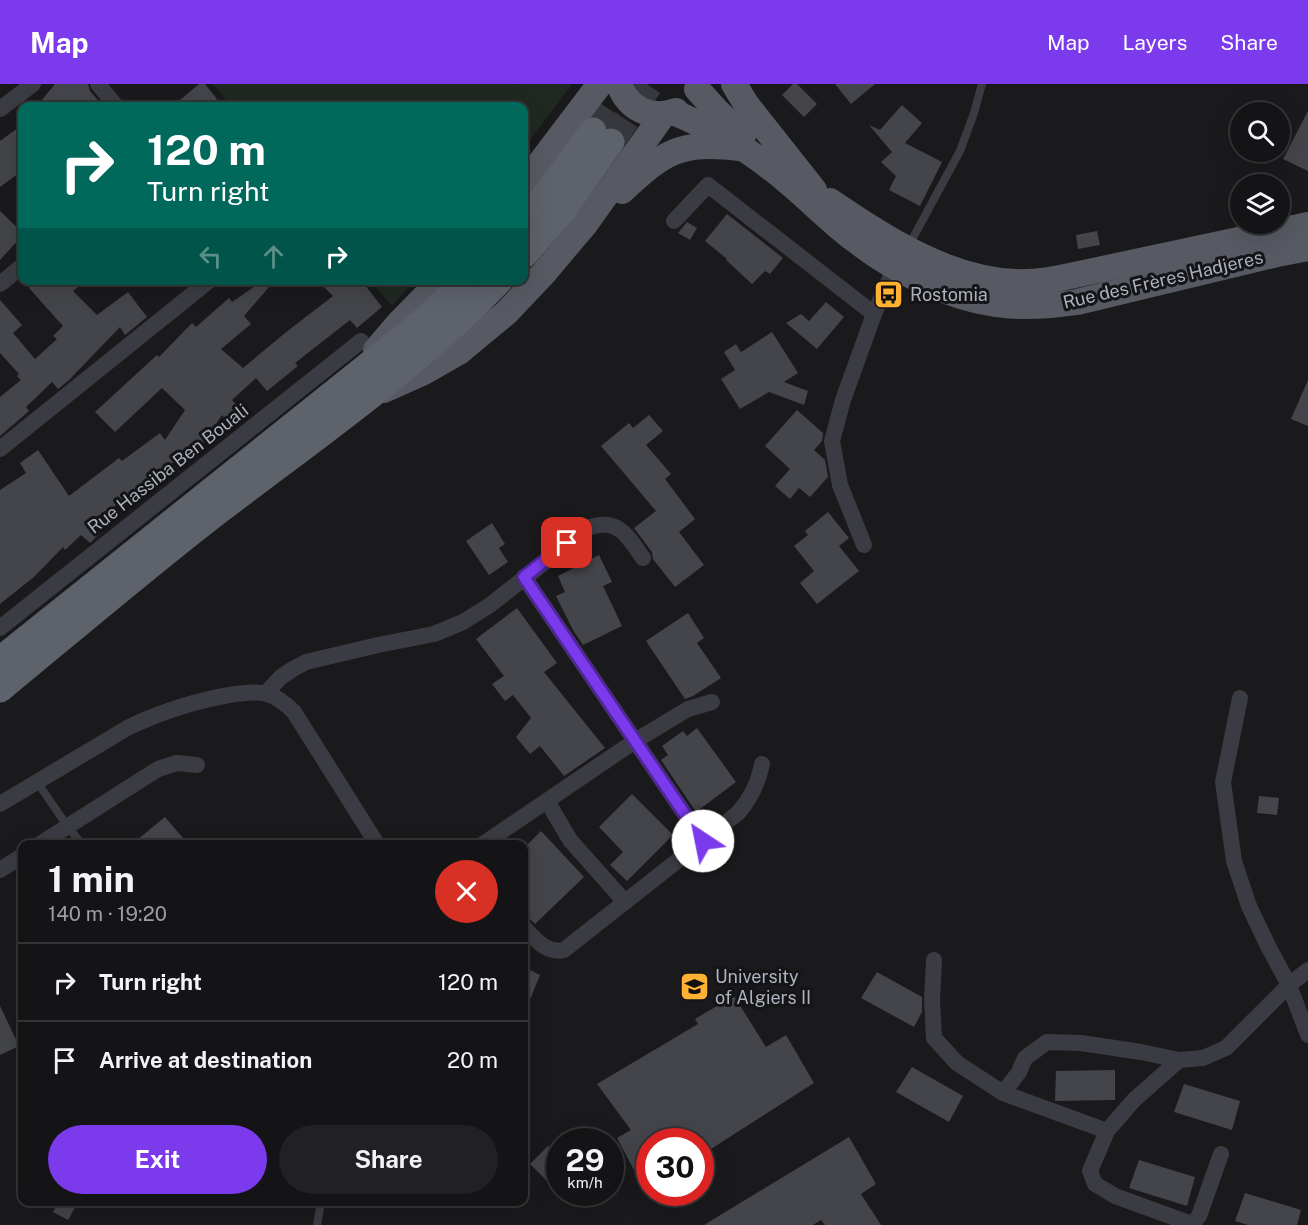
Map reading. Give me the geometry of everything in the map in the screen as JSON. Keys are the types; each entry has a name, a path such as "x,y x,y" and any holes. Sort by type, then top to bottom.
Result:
{"highway":[{"path":"528,214 602,136 564,209 528,250"},
{"path":"0,660 420,324 462,285"},
{"path":"0,689 203,523 368,398 442,336 495,285"}],"main road":[{"path":"528,179 600,84"},
{"name":"Rue des Frères Hadjeres","path":"619,84 622,93 639,110 650,114 668,113 710,128 772,169 853,239 901,257 941,289 967,298 995,304 1051,306 1077,302 1308,248"},
{"path":"734,84 746,105 814,190"},
{"path":"368,398 423,373 459,351 506,313 586,223 668,113 684,107 692,99 699,86 716,110 742,135 814,190 885,237 901,257 939,264 982,278 1015,282 1043,281 1308,225"},
{"path":"586,223 660,158 675,151 702,146 744,149"},
{"path":"357,373 400,322 436,285"}],"street":[{"path":"0,109 33,84"},
{"path":"98,84 113,102"},
{"path":"674,221 708,185 874,314"},
{"path":"864,545 840,485 832,441 843,400 874,314 901,257"},
{"path":"0,285 18,269"},
{"path":"0,449 204,285"},
{"name":"Rue Hassiba Ben Bouali","path":"0,628 361,341"},
{"path":"266,693 281,677 306,663 369,647 419,638 449,629 477,615 582,532 598,524 608,524 624,532 643,558"},
{"path":"524,577 703,841"},
{"path":"0,804 129,727 159,714 217,697 250,692 266,693 286,704 294,712 374,840"},
{"path":"1240,698 1223,782 1234,861 1249,906 1289,985 1308,1035"},
{"path":"489,840 635,741 688,709 712,702"},
{"path":"47,840 158,770 177,763 197,765"},
{"path":"528,932 549,951 564,950 738,813 755,789 762,764"},
{"path":"547,801 570,840 626,902"},
{"path":"0,870 18,858"},
{"path":"934,960 932,1000 934,1038 957,1063 1003,1093 1107,1131"},
{"path":"1003,1093 1019,1072 1026,1058 1047,1042 1081,1043 1179,1059 1203,1058 1226,1048 1289,985 1308,970"},
{"path":"1179,1059 1134,1100 1107,1131 1090,1171 1095,1184 1115,1196 1189,1223 1195,1221 1199,1216 1221,1154"}],"lane":[{"path":"901,257 960,151 982,84"},
{"path":"37,782 78,840"},
{"path":"317,1225 320,1206"}],"shaded area":[{"path":"213,84 572,84 528,143 528,102 228,102"},
{"path":"374,285 410,285 392,306"}],"building":[{"path":"55,84 88,84 90,91 99,102 40,102"},
{"path":"199,84 205,84 217,99 214,102 178,102"},
{"path":"793,84 797,84 817,104 804,117 782,95"},
{"path":"835,84 875,84 851,104"},
{"path":"902,105 922,123 905,143 942,162 920,206 889,190 896,176 881,162 892,152 869,125 880,130"},
{"path":"1308,111 1308,171 1289,162 1290,146"},
{"path":"18,128 18,174 0,187 0,141"},
{"path":"0,211 18,228 18,240 0,260"},
{"path":"727,214 783,258 770,274 765,271 752,284 705,241"},
{"path":"687,222 697,228 690,240 678,233"},
{"path":"1097,231 1100,245 1078,249 1076,235"},
{"path":"32,285 80,285 73,291 97,315 128,292 147,317 125,335 120,327 58,389 52,382 26,407 29,411 0,436 0,397 21,380 17,376 19,374 0,353 0,300 22,325 13,333 35,359 57,339 53,336 63,326 29,288"},
{"path":"257,285 271,285 244,316 251,324 221,349 243,368 333,296 322,285 365,285 382,307 357,328 350,320 295,363 298,366 267,391 256,378 232,400 241,410 228,422 222,415 198,451 193,448 91,524 100,533 90,543 81,535 65,550 63,547 34,577 0,604 0,490 26,473 20,463 38,450 69,496 119,458 122,461 160,433 165,440 185,410 162,388 115,432 95,412 157,355 159,357 192,323 196,327 229,298 232,302"},
{"path":"826,302 844,317 817,349 786,323 801,314 809,321"},
{"path":"772,332 798,373 784,382 808,391 804,405 769,392 740,409 721,379 735,370 724,352 736,344 741,352"},
{"path":"1308,380 1308,426 1291,419"},
{"path":"797,410 823,433 822,441 814,450 825,460 828,477 810,497 799,488 790,499 775,486 790,469 765,446"},
{"path":"649,415 663,431 646,445 671,474 665,479 695,519 679,532 704,565 675,587 653,559 652,552 634,528 656,511 601,446 629,423 633,428"},
{"path":"828,512 849,538 839,546 859,571 817,604 800,583 814,571 794,546 808,535 805,531"},
{"path":"492,523 505,544 499,548 508,562 489,575 466,541"},
{"path":"599,555 612,582 603,586 622,626 583,645 556,596 565,592 558,576"},
{"path":"517,608 557,663 544,672 605,748 564,776 540,746 530,754 516,737 531,718 513,695 505,701 492,684 504,676 476,639"},
{"path":"688,613 704,638 697,643 721,678 685,699 646,641"},
{"path":"697,728 736,782 696,812 661,760 668,755 662,746 683,731 687,736"},
{"path":"632,794 673,835 627,881 610,865 623,852 599,827"},
{"path":"1259,796 1279,798 1277,815 1257,813"},
{"path":"165,817 185,840 137,840"},
{"path":"541,831 584,877 535,924 528,917 528,895 530,893 528,891 528,844"},
{"path":"528,969 540,975 528,1004"},
{"path":"877,972 922,997 922,1012 914,1027 861,998"},
{"path":"734,996 766,1047 786,1035 814,1083 714,1147 714,1128 636,1128 636,1174 624,1151 624,1134 631,1130 597,1084 698,1024 695,1019"},
{"path":"0,1006 18,1046 0,1055"},
{"path":"912,1067 963,1096 949,1122 896,1092"},
{"path":"1115,1070 1115,1100 1055,1101 1056,1071"},
{"path":"1184,1084 1240,1101 1232,1130 1174,1112"},
{"path":"849,1137 876,1184 861,1194 881,1225 825,1225 821,1220 813,1225 704,1225"},
{"path":"546,1148 546,1180 530,1164"},
{"path":"1139,1160 1195,1177 1187,1206 1129,1188"},
{"path":"1245,1193 1301,1210 1297,1225 1248,1225 1235,1221"},
{"path":"57,1206 76,1206 68,1220 53,1212"}],"tunnel":[{"path":"593,131 625,84"},
{"path":"611,142 650,84"}],"place":[{"name":"Rostomia","path":"889,295"},
{"name":"University of Algiers II","path":"694,987"}],"route":[{"path":"567,543 524,577 703,841"}]}
